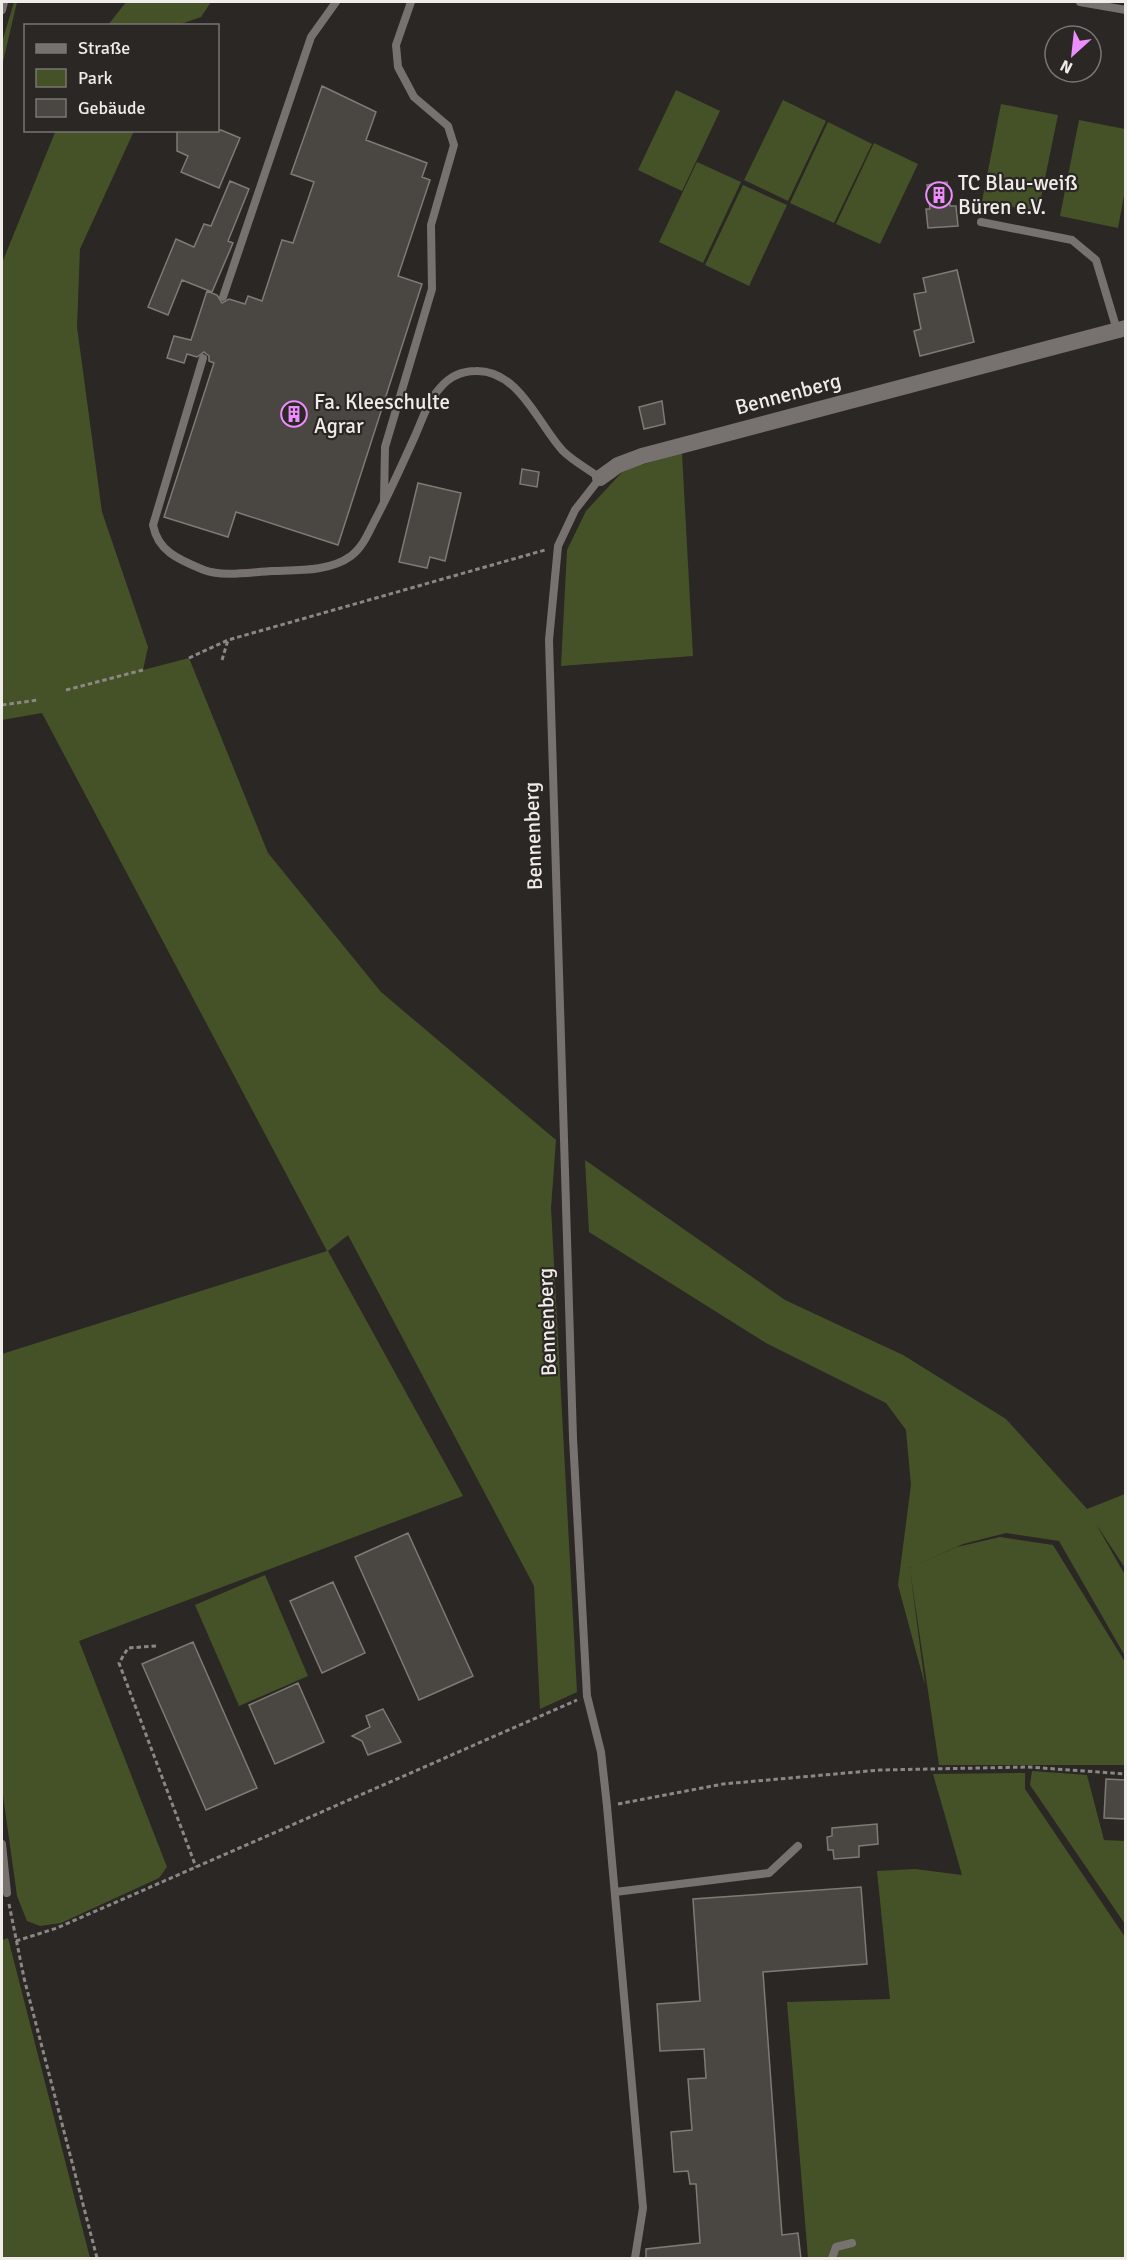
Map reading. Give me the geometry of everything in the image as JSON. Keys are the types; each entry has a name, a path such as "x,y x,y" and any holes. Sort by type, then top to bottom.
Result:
{"street":[{"name":"Bennenberg","path":"600,478 618,465 642,456 1121,329"}],"lane":[{"path":"2,10 4,2"},
{"path":"224,297 311,37 336,2"},
{"path":"384,503 385,447 432,289 431,225 454,145 447,126 414,98 398,67 396,45 411,2"},
{"path":"1080,2 1125,10"},
{"path":"981,222 1072,240 1096,260 1121,329"},
{"path":"203,358 153,525 156,538 173,556 208,572 309,570 333,565 351,556 363,543 430,403 440,388 451,378 476,371 488,372 504,379 518,390 545,431 565,453 600,478"},
{"name":"Bennenberg","path":"600,478 570,518 558,546 549,640 573,1438 587,1696 601,1752 607,1806 643,2208 635,2259"},
{"path":"2,1844 7,1893"},
{"path":"615,1892 769,1873 798,1846"},
{"path":"832,2259 836,2247 852,2243"}],"path":[{"path":"189,658 228,640 558,546"},
{"path":"222,660 228,640"},
{"path":"66,690 143,670"},
{"path":"2,705 38,700"},
{"path":"156,1646 128,1648 119,1663 196,1867"},
{"path":"16,1941 57,1928 587,1696"},
{"path":"607,1806 723,1784 880,1770 1028,1767 1125,1774"},
{"path":"7,1893 16,1941 97,2259"}],"green space":[{"path":"14,2 17,2 2,66 2,42"},
{"path":"126,2 211,2 201,17 181,24 109,24"},
{"path":"676,90 720,111 682,191 638,170"},
{"path":"783,100 826,121 788,201 744,180"},
{"path":"1001,104 1058,115 1038,212 982,201"},
{"path":"1079,120 1125,129 1125,190 1118,228 1060,216"},
{"path":"828,122 872,144 834,223 790,203"},
{"path":"55,132 134,132 80,249 77,327 102,512 148,647 143,670 189,658 268,853 381,992 556,1140 551,1208 577,1692 540,1709 534,1586 348,1235 328,1251 463,1496 79,1641 167,1867 159,1878 61,1923 40,1926 27,1921 17,1896 2,1788 2,1354 327,1251 42,713 2,720 2,263"},
{"path":"874,143 918,164 880,244 836,224"},
{"path":"697,162 741,182 703,263 659,242"},
{"path":"743,185 787,205 749,286 705,265"},
{"path":"682,453 693,656 561,666 567,550 586,511 624,470"},
{"path":"585,1160 785,1300 903,1355 1006,1419 1087,1509 1125,1494 1125,1568 1096,1524 1125,1575 1125,1656 1059,1541 1006,1533 963,1544 909,1568 957,1547 1000,1537 1053,1545 1125,1662 1125,1765 939,1765 910,1570 925,1685 898,1585 911,1485 906,1430 886,1403 766,1343 589,1232"},
{"path":"265,1575 308,1676 239,1706 195,1605"},
{"path":"1032,1771 1087,1775 1104,1840 1125,1841 1125,1924 1030,1785"},
{"path":"1025,1773 1025,1789 1125,1937 1125,2258 808,2258 787,2002 890,1999 877,1871 915,1869 962,1875 933,1774"},
{"path":"8,1938 90,2258 2,2258 2,1940"}],"building":[{"name":"Fa. Kleeschulte Agrar","path":"322,86 376,112 366,140 427,163 422,177 430,180 398,276 422,284 338,545 236,512 228,537 164,517 214,363 209,361 209,356 204,352 197,357 187,354 184,363 167,358 174,336 191,340 207,291 217,295 222,303 229,299 245,304 248,296 262,301 282,240 293,243 314,182 291,174"},
{"path":"221,130 240,138 219,188 181,172 188,156 177,151 177,132 219,132"},
{"path":"230,181 249,189 228,241 233,243 212,292 182,280 168,315 148,307 176,239 194,247 204,224 211,226"},
{"name":"TC Blau-weiß Büren e.V.","path":"947,182 950,206 956,206 958,226 928,228 926,209 930,209 927,185"},
{"path":"957,270 974,342 920,356 914,331 921,329 914,294 926,292 923,278"},
{"path":"662,401 665,424 644,429 639,407"},
{"path":"522,469 539,472 537,487 520,484"},
{"path":"418,483 461,493 445,561 430,557 427,568 399,562"},
{"path":"408,1533 473,1676 419,1700 355,1557"},
{"path":"333,1582 365,1653 322,1673 290,1601"},
{"path":"193,1642 257,1788 206,1810 142,1664"},
{"path":"298,1683 324,1742 275,1764 249,1705"},
{"path":"383,1709 401,1742 368,1755 362,1741 352,1736 370,1727 366,1716"},
{"path":"1106,1779 1125,1780 1125,1819 1104,1818"},
{"path":"877,1824 878,1844 859,1846 859,1857 834,1859 833,1850 828,1850 827,1837 832,1836 832,1828"},
{"path":"861,1887 867,1964 763,1972 782,2235 798,2233 801,2259 646,2259 646,2249 700,2243 696,2184 690,2184 688,2171 674,2172 671,2132 692,2130 688,2079 706,2078 704,2049 660,2051 657,2004 700,2001 693,1899"}],"place":[{"name":"TC Blau-weiß Büren e.V.","path":"939,195"},
{"name":"Fa. Kleeschulte Agrar","path":"294,414"}]}
